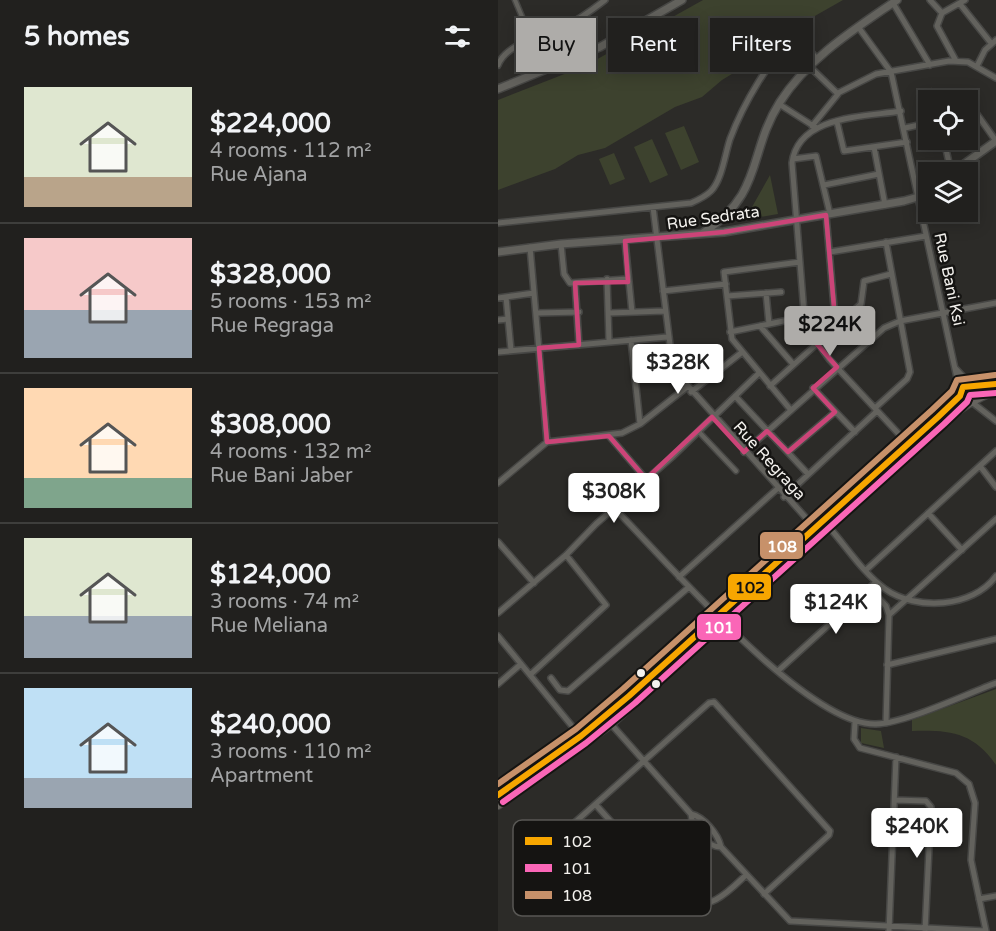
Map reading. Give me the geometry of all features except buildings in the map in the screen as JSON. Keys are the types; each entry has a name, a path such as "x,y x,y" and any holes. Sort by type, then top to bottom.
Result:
{"main road":[{"path":"498,805 611,724 828,526 910,446 960,394 963,387 996,384"},
{"path":"972,402 980,393 973,386"},
{"path":"498,795 581,736 910,446 972,402 996,390"},
{"path":"960,394 972,402"}],"street":[{"path":"515,0 523,18"},
{"path":"498,65 503,56 512,49 569,24 605,0"},
{"path":"498,89 600,47 682,0"},
{"path":"930,0 942,13"},
{"path":"813,62 895,2 930,65"},
{"path":"956,61 937,26 942,13 963,2 994,42 977,66"},
{"name":"Rue Bani Ksi","path":"859,28 891,72 902,111 918,197"},
{"path":"498,223 691,203 712,190 741,112 767,72 795,41 804,42 817,59"},
{"path":"910,446 816,343 803,317 793,159 803,139 838,93 876,74 956,61 977,66 996,78"},
{"path":"813,70 838,93"},
{"path":"701,235 729,214 741,199 750,183 768,125 779,104 804,72"},
{"path":"779,104 814,127 902,111"},
{"path":"966,162 996,141 978,116"},
{"path":"837,122 844,151 907,142"},
{"path":"905,128 918,125"},
{"path":"874,147 885,205"},
{"path":"793,159 816,156 820,182 824,185 828,214 834,307 842,319"},
{"path":"824,185 879,174"},
{"name":"Rue Sedrata","path":"498,252 561,244 701,235 885,205 918,197"},
{"name":"Rue Regraga","path":"653,207 672,369 712,417 815,528"},
{"name":"Rue Bani Ksi","path":"923,222 960,394"},
{"path":"830,252 926,236"},
{"path":"624,241 632,312"},
{"path":"784,497 855,432 910,375 886,242"},
{"path":"561,244 564,277 574,283 627,279"},
{"path":"530,247 547,442"},
{"path":"790,409 741,353 730,332 724,272 800,262"},
{"path":"770,386 861,304 864,281 891,274"},
{"path":"607,279 609,342"},
{"path":"574,283 579,312 579,345"},
{"path":"663,291 726,284"},
{"path":"727,296 781,292"},
{"path":"498,298 534,293"},
{"path":"766,293 769,324"},
{"path":"506,297 511,350"},
{"path":"744,452 874,334 900,321 996,303"},
{"path":"609,313 664,311"},
{"path":"537,313 579,312"},
{"path":"730,332 803,317"},
{"path":"498,320 508,319"},
{"path":"760,326 793,364"},
{"path":"498,352 667,337"},
{"path":"632,340 640,424"},
{"path":"498,483 547,442 609,436 640,424 741,353"},
{"name":"Rue Bani Ksi","path":"956,368 973,386"},
{"path":"498,613 566,555 759,373"},
{"path":"813,388 855,432"},
{"path":"735,396 808,474"},
{"path":"972,402 979,410 996,421"},
{"path":"788,452 835,412"},
{"path":"699,432 736,471"},
{"path":"609,436 646,479"},
{"path":"866,570 996,452"},
{"path":"980,466 996,487"},
{"path":"679,577 777,489"},
{"path":"614,508 716,616 823,706 855,722 886,723 996,683"},
{"path":"928,513 962,550"},
{"path":"889,615 996,519"},
{"path":"828,526 876,582 890,592 908,599 950,602 976,594 990,584 996,576"},
{"path":"498,542 534,583"},
{"path":"530,675 606,604 566,555"},
{"path":"779,670 876,582"},
{"path":"990,584 996,590"},
{"path":"551,678 560,690 568,691 689,587"},
{"path":"869,588 886,606 889,615 886,723"},
{"path":"498,638 586,743"},
{"path":"887,665 996,639"},
{"path":"498,684 521,664"},
{"path":"579,820 709,703 715,703 830,831 829,835 764,894"},
{"path":"711,830 718,838 721,847 786,919 794,923 889,929 986,931 971,860 975,803 969,784 956,773 858,746 854,739 855,722"},
{"path":"611,724 691,814 701,820"},
{"path":"889,929 896,757"},
{"path":"895,800 926,801 931,807 925,930"},
{"path":"596,805 610,820"},
{"path":"691,814 693,820"},
{"path":"711,844 721,847"},
{"path":"711,902 717,902 746,875"},
{"path":"979,899 996,896"}],"highlighted area":[{"path":"826,215 834,307 842,319 816,343 837,367 813,388 835,412 788,452 767,431 744,452 712,417 646,479 609,436 547,442 539,348 579,345 575,283 628,282 625,241 724,232"}],"green space":[{"path":"703,0 843,0 811,18 710,18 710,72 735,72 702,97 675,107 605,148 578,155 555,169 498,190 498,100 570,72 596,72 596,60 608,53 608,72 698,72 698,18 671,18"},
{"path":"684,126 699,162 681,170 665,133"},
{"path":"652,139 668,175 650,183 634,147"},
{"path":"614,153 625,179 610,185 599,159"},
{"path":"770,175 778,214 748,219 748,214"},
{"path":"996,689 996,765 979,746 960,735 938,731 912,731 912,720"},
{"path":"861,728 881,731 884,748 861,743"}],"transit line":[{"name":"108","path":"498,784 576,729 623,689 932,410 952,391 957,380 995,375"},
{"name":"102","path":"498,795 581,736 629,696 938,417 960,396 963,387 996,384"},
{"name":"101","path":"503,802 586,743 635,703 944,424 967,402 970,395 996,393"}]}
